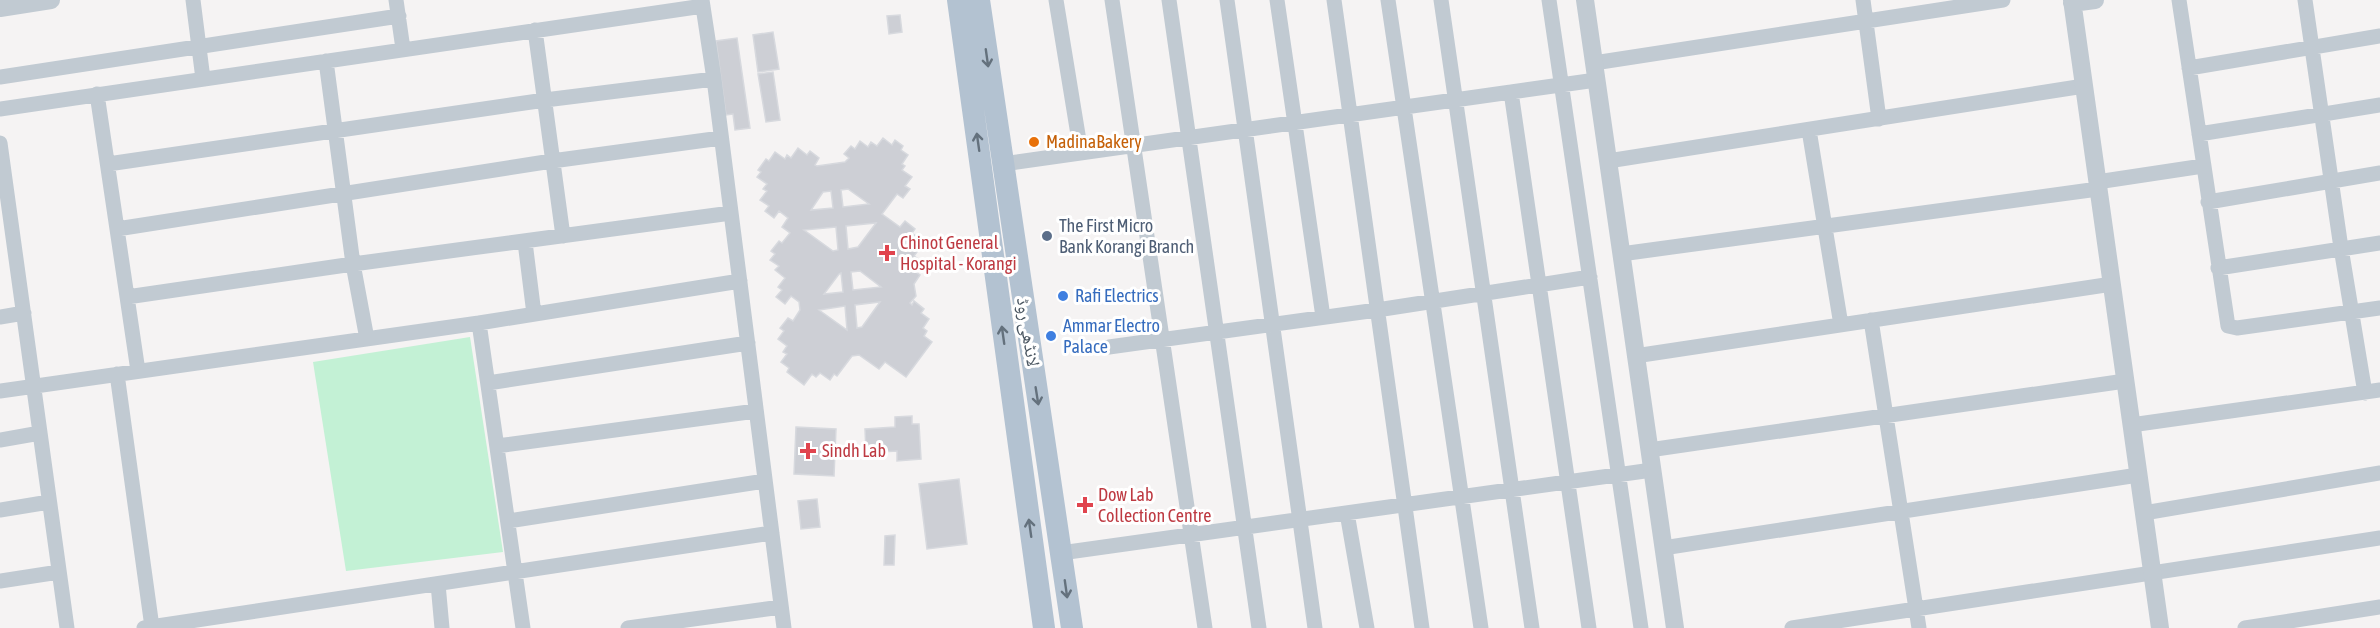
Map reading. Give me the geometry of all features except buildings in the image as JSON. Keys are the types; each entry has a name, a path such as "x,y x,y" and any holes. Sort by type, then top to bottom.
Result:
{"main road":[{"name":"لانڈھی روڈ","path":"958,0 1044,628"},
{"name":"لانڈھی روڈ","path":"979,0 1072,628"}],"street":[{"path":"5,5 51,0"},
{"path":"193,0 203,79"},
{"path":"396,0 404,50"},
{"path":"1056,0 1081,153"},
{"path":"1112,0 1205,628"},
{"path":"1169,0 1259,628"},
{"path":"1227,0 1315,628"},
{"path":"1277,0 1323,316"},
{"path":"1334,0 1422,628"},
{"path":"1388,0 1481,628"},
{"path":"1441,0 1532,628"},
{"path":"1549,0 1641,628"},
{"path":"1585,0 1675,628"},
{"path":"1863,0 1879,118"},
{"path":"1003,165 1562,85 1595,71 1866,21 2003,0"},
{"path":"2095,0 2072,2 2160,628"},
{"path":"2179,0 2226,323 2232,328 2380,308"},
{"path":"2132,425 2372,392 2352,312 2341,249 2306,0"},
{"path":"0,109 404,50 702,3 722,138 784,628"},
{"path":"0,77 399,16"},
{"path":"535,30 563,236"},
{"path":"2189,68 2380,36"},
{"path":"326,61 352,264 368,339"},
{"path":"108,164 545,100 714,79"},
{"path":"1608,161 2084,86"},
{"path":"1511,92 1589,628"},
{"path":"97,94 138,371"},
{"path":"2199,134 2380,105"},
{"path":"1809,130 1841,325"},
{"path":"117,229 552,161 722,138"},
{"path":"0,143 7,246 24,313 67,628"},
{"path":"1621,254 2098,186 2203,166"},
{"path":"2208,202 2380,173"},
{"path":"127,297 731,213"},
{"path":"525,242 534,314"},
{"path":"2218,268 2380,243"},
{"path":"1109,347 1377,310 1590,277"},
{"path":"0,391 479,323 740,280"},
{"path":"1635,356 2112,284"},
{"path":"0,317 24,313"},
{"path":"1871,320 1919,628"},
{"path":"479,323 523,628"},
{"path":"488,383 748,343"},
{"path":"117,374 148,627 209,623 438,584 772,533"},
{"path":"1649,450 2125,381"},
{"path":"497,446 756,411"},
{"path":"0,440 40,433"},
{"path":"1061,553 1652,470"},
{"path":"2144,513 2380,473"},
{"path":"1663,548 2138,475"},
{"path":"508,521 765,481"},
{"path":"0,510 50,502"},
{"path":"1347,513 1367,628"},
{"path":"1792,628 2380,538"},
{"path":"0,581 59,573"},
{"path":"438,584 442,628"},
{"path":"628,628 781,607"},
{"path":"2245,628 2380,607"}],"green space":[{"path":"470,337 503,552 346,571 313,362"}],"place":[{"name":"MadinaBakery","path":"1034,142"},
{"name":"The First Micro Bank Korangi Branch","path":"1047,236"},
{"name":"Chinot General Hospital - Korangi","path":"887,253"},
{"name":"Rafi Electrics","path":"1063,296"},
{"name":"Ammar Electro Palace","path":"1051,336"},
{"name":"Sindh Lab","path":"808,451"},
{"name":"Dow Lab Collection Centre","path":"1085,505"}]}
